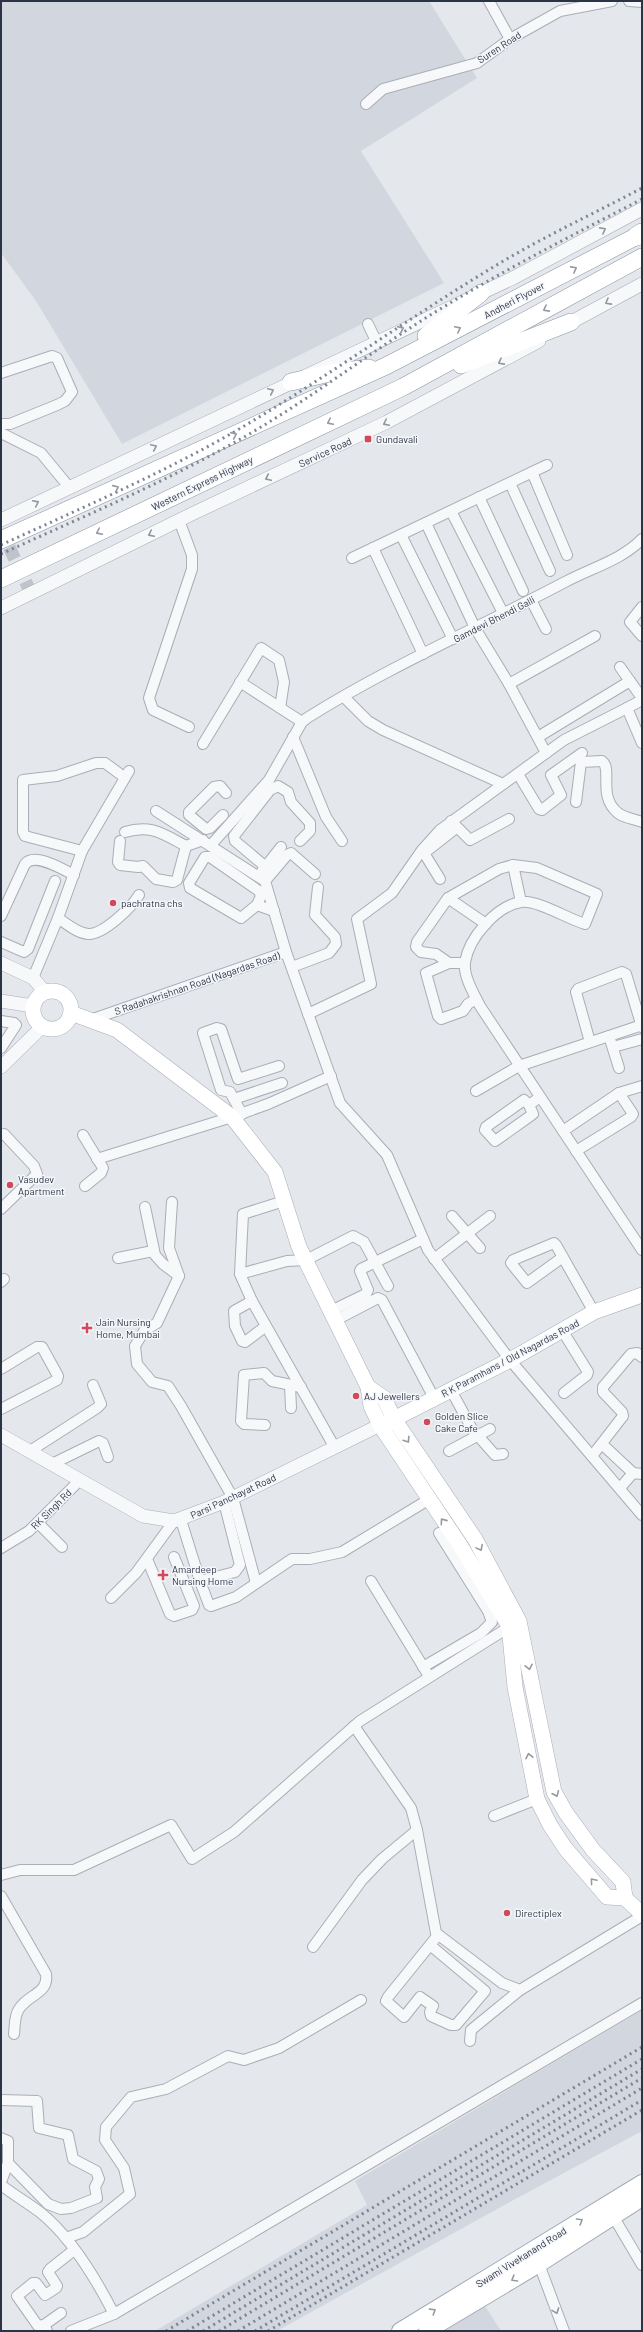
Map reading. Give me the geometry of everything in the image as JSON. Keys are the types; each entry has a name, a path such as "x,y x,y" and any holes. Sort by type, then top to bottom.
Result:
{"highway":[{"name":"Andheri Flyover","path":"386,366 639,234"},
{"path":"403,387 642,257"},
{"path":"1,540 386,366 408,348 436,330 481,293"},
{"path":"403,387 571,322"},
{"path":"291,382 330,373 386,366"},
{"name":"Western Express Highway","path":"1,579 403,387"}],"main road":[{"path":"45,992 58,992 68,1000 71,1013 65,1024 60,1028 48,1029 42,1027 34,1018 33,1006 36,1000 45,992"},
{"path":"71,1013 93,1019 117,1030 237,1116 275,1172 299,1247 368,1387 371,1406 380,1425 428,1500 455,1549 478,1586 514,1623 515,1687 537,1799 550,1825 565,1848 607,1897 625,1898"},
{"name":"R K Paramhans / Old Nagardas Road","path":"380,1425 510,1360 594,1312 642,1295"},
{"path":"368,1387 384,1398 394,1419 475,1539 514,1623 554,1792 566,1814 593,1850 623,1882 625,1898 642,1915"},
{"path":"607,1897 623,1882"},
{"name":"Swami Vivekanand Road","path":"400,2331 642,2182"},
{"name":"Swami Vivekanand Road","path":"427,2331 539,2264 642,2198"}],"street":[{"path":"489,1 510,39"},
{"name":"Suren Road","path":"366,104 383,90 477,63 510,39 560,11 612,1"},
{"path":"629,1 642,2"},
{"path":"1,520 376,341 481,293 642,209"},
{"name":"Service Road","path":"1,608 179,520 387,422 506,360 571,322 642,284"},
{"path":"368,324 376,341"},
{"path":"1,373 52,356 57,358 71,387 71,396 65,401 6,424 4,434 41,453 69,487"},
{"path":"352,558 547,465"},
{"path":"532,472 567,556"},
{"path":"510,483 550,571"},
{"path":"479,497 522,591"},
{"path":"451,511 503,613"},
{"path":"179,520 192,555 192,569 149,698 153,710 188,726"},
{"path":"426,522 474,628 509,684 546,753"},
{"path":"401,535 453,639"},
{"name":"Gamdevi Bhendi Galli","path":"302,722 344,697 423,654 589,569 632,550 642,539"},
{"path":"373,548 423,654"},
{"path":"530,600 546,629"},
{"path":"642,607 630,622 642,636"},
{"path":"509,684 595,636"},
{"path":"203,744 260,648 274,655 279,660 284,682 280,708"},
{"path":"308,1014 371,984 357,919 392,893 440,830 454,825 504,784 564,740 642,699 620,667"},
{"path":"538,737 630,681"},
{"path":"186,846 177,880 173,882 156,879 144,866 120,865 118,862 122,836 142,828 151,830 186,846 207,842 228,826 269,780 302,722 240,682"},
{"path":"344,697 368,721 383,730 504,784"},
{"path":"627,708 642,743"},
{"path":"581,710 592,726"},
{"path":"554,726 564,740"},
{"path":"293,737 326,817 342,841"},
{"path":"518,774 539,809 542,810 561,796 551,775 582,753"},
{"path":"576,802 581,762 585,760 602,761 606,766 606,791 610,804 618,813 642,822"},
{"path":"32,978 58,918 82,851 127,774 106,764 96,763 57,776 23,780 23,832 25,836 82,851"},
{"path":"226,793 220,786 210,789 189,812 193,818 206,829 223,815 228,826"},
{"path":"266,867 235,841 234,836 270,790 278,786 288,792 291,802 310,824 310,831 300,841"},
{"path":"151,830 158,813 207,842 262,878 277,914 286,952"},
{"path":"186,829 193,818"},
{"path":"454,825 470,840 509,819"},
{"path":"262,878 266,867 280,847"},
{"path":"423,851 440,878"},
{"path":"262,878 291,853 315,874"},
{"path":"205,857 210,857 259,891 261,896 257,905 241,918 190,888 188,883 205,857"},
{"path":"1,916 25,864 29,860 37,859 74,875"},
{"path":"513,865 521,902"},
{"path":"449,963 436,954 421,952 416,945 448,898 499,869 513,865 537,868 597,894 585,924 541,907 521,902 504,909 486,924 473,941 465,963 476,999 642,1250"},
{"path":"1,942 24,952 28,949 55,881"},
{"path":"292,966 329,953 336,944 335,937 315,915 318,887"},
{"path":"58,918 79,931 90,934 100,931 128,910 139,894"},
{"path":"274,895 277,914"},
{"path":"448,898 486,924"},
{"path":"257,905 277,914"},
{"name":"S Radahakrishnan Road (Nagardas Road)","path":"93,1019 286,952 340,1103 387,1155 423,1239 435,1260 510,1360 642,1515"},
{"path":"1,963 32,978 45,992"},
{"path":"465,963 449,963 426,973 439,1017 441,1019 463,1011 468,1004 476,999"},
{"path":"476,1091 519,1066 642,1026 626,974 622,972 578,989 576,992 590,1042"},
{"path":"1,1001 33,1006"},
{"path":"1,1020 14,1023 16,1026 1,1048"},
{"path":"2,1064 42,1027"},
{"path":"237,1116 234,1099 230,1092 223,1092 221,1090 202,1035 204,1032 217,1028 221,1029 238,1079 279,1066"},
{"path":"609,1036 619,1068"},
{"path":"613,1047 642,1039"},
{"path":"98,1159 237,1116 331,1076"},
{"path":"234,1099 282,1083"},
{"path":"563,1131 619,1093 642,1086"},
{"path":"576,1151 631,1117 633,1114 619,1093"},
{"path":"529,1105 540,1097"},
{"path":"524,1100 529,1105 533,1114 496,1141 493,1140 485,1130 486,1127 524,1100"},
{"path":"1,1210 37,1174 34,1166 4,1134"},
{"path":"82,1135 98,1159 102,1170 85,1186"},
{"path":"284,1201 243,1214 240,1274 252,1301 335,1448"},
{"path":"172,1202 169,1248 179,1276 156,1323 144,1331 135,1346 137,1364 152,1382 168,1386 182,1406 228,1500 256,1583"},
{"path":"145,1207 153,1251 163,1264 179,1276"},
{"path":"452,1216 480,1248"},
{"path":"435,1260 490,1216"},
{"path":"240,1274 287,1261 306,1260 353,1236 364,1242 388,1286"},
{"path":"334,1316 366,1294 368,1290 360,1271 375,1261 423,1239"},
{"path":"563,1257 527,1283 511,1263 513,1260 550,1243 556,1245 563,1257 594,1312"},
{"path":"118,1258 153,1251"},
{"path":"334,1316 378,1298 382,1300 434,1398"},
{"path":"252,1301 234,1311 235,1326 242,1340 245,1342 266,1326"},
{"path":"562,1330 588,1372 587,1375 564,1393"},
{"path":"1,1369 37,1347 42,1347 58,1376 57,1380 1,1410"},
{"path":"592,1456 603,1445 623,1416 622,1412 603,1392 603,1387 631,1354 637,1353 642,1357"},
{"path":"265,1425 244,1424 241,1421 244,1375 250,1372 264,1372 272,1381 301,1387"},
{"path":"30,1451 101,1404 93,1385"},
{"path":"290,1385 291,1408"},
{"path":"451,1390 478,1436 495,1455 503,1454"},
{"name":"Parsi Panchayat Road","path":"178,1520 228,1500 380,1425"},
{"path":"448,1451 490,1430"},
{"path":"1,1435 143,1516 178,1520"},
{"path":"52,1464 99,1442 103,1443 108,1457"},
{"path":"603,1445 637,1474 620,1488"},
{"name":"RK Singh Rd","path":"1,1548 29,1531 80,1480"},
{"path":"200,1581 235,1572 240,1565 228,1500"},
{"path":"178,1520 209,1605 211,1606 234,1598 292,1559 310,1559 342,1552 428,1500"},
{"path":"111,1598 136,1573 178,1520"},
{"path":"38,1523 62,1547"},
{"path":"439,1533 455,1549"},
{"path":"147,1559 170,1614 174,1616 192,1610 194,1606 174,1557"},
{"path":"371,1581 429,1676"},
{"path":"423,1667 481,1634 492,1622 478,1586"},
{"path":"1,1875 20,1870 74,1870 172,1826 192,1859 234,1832 354,1726 429,1676 514,1623"},
{"path":"354,1726 411,1808 417,1830 434,1930 438,1935 502,1983 520,1990"},
{"path":"494,1816 537,1799"},
{"path":"313,1947 362,1880 382,1859 417,1830"},
{"path":"1,1896 46,1974 47,1982 43,1991 26,1999 18,2010 14,2034"},
{"path":"470,2041 471,2030 520,1990 642,1915"},
{"path":"430,1945 484,1989 485,1993 456,2025 451,2025 431,2016 430,2012 434,2006 420,1997 406,2015 401,2016 388,2003 388,1997 438,1935"},
{"path":"465,1974 474,1962"},
{"path":"66,2238 83,2232 130,2194 124,2168 105,2140 106,2126 131,2097 166,2089 228,2056 244,2060 279,2048 361,2000"},
{"path":"71,2331 114,2314 642,2002"},
{"path":"1,2100 37,2101 39,2128 68,2135 73,2159 91,2167 98,2174 99,2179 95,2187 98,2197 95,2200 66,2208 48,2204 8,2164"},
{"path":"1,2138 8,2141 8,2164 1,2182"},
{"path":"1,2185 40,2213 66,2238 104,2294 114,2314"},
{"path":"40,2213 48,2204"},
{"path":"613,2216 642,2265"},
{"path":"61,2313 46,2328 38,2326 17,2296 33,2283 45,2295 56,2288 48,2272 74,2250"},
{"path":"539,2264 564,2331"}],"shaded area":[{"path":"1,1 429,1 477,78 361,151 444,283 122,444 36,301 1,253"},
{"path":"642,2010 642,2131 497,2209 277,2331 155,2331 367,2205 355,2181"},
{"path":"485,2306 501,2331 447,2330"}],"tunnel":[{"path":"1,530 31,593"}],"railway":[{"path":"1,545 89,505 206,448 300,392 462,286 513,255 642,188"},
{"path":"1,554 150,486 237,441 287,411 432,314 536,255 642,199"},
{"path":"166,2331 642,2047"},
{"path":"187,2331 642,2059"},
{"path":"203,2331 642,2069"},
{"path":"219,2331 642,2078"},
{"path":"238,2331 642,2088"},
{"path":"255,2331 642,2100"},
{"path":"268,2331 642,2110"}],"place":[{"name":"Gundavali","path":"368,439"},
{"name":"pachratna chs","path":"113,903"},
{"name":"Vasudev Apartment","path":"10,1185"},
{"name":"Jain Nursing Home, Mumbai","path":"87,1328"},
{"name":"AJ Jewellers","path":"356,1396"},
{"name":"Golden Slice Cake Cafe","path":"427,1422"},
{"name":"Amardeep Nursing Home","path":"163,1575"},
{"name":"Directiplex","path":"507,1913"}]}
